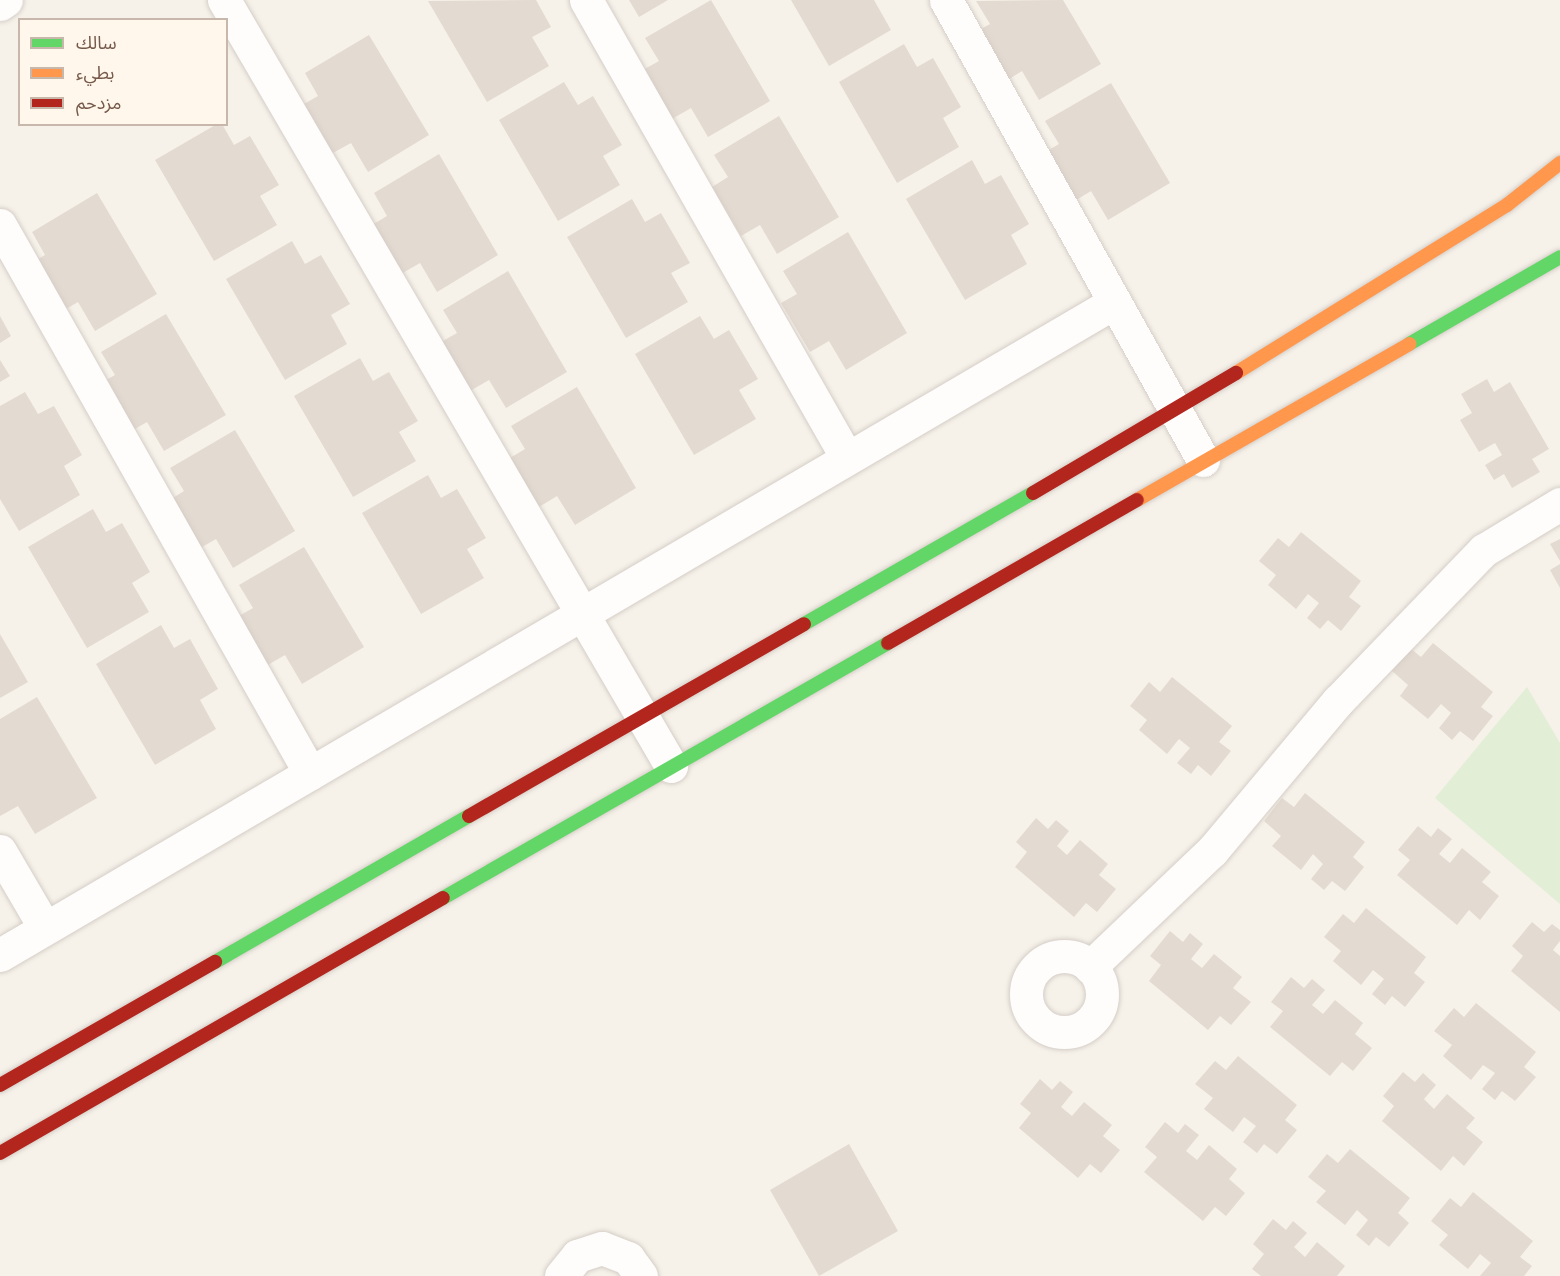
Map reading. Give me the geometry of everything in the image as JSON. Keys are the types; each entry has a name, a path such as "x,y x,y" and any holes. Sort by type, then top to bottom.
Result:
{"street":[{"path":"0,4 6,0"},
{"path":"224,0 671,766"},
{"path":"586,0 847,458"},
{"path":"946,0 1203,460"},
{"path":"0,1085 1176,411 1508,205 1560,163"},
{"path":"0,225 310,773"},
{"path":"0,1153 1560,257"},
{"path":"0,955 1115,302"},
{"path":"1090,967 1212,851 1338,701 1484,550 1560,504"},
{"path":"0,851 45,928"},
{"path":"561,1276 577,1256 602,1248 628,1258 641,1276"}],"green space":[{"path":"1527,687 1560,743 1560,904 1435,798"}],"building":[{"path":"536,0 551,27 532,37 549,66 487,102 428,1"},
{"path":"629,0 668,0 639,17"},
{"path":"711,0 770,101 708,137 691,108 672,119 643,70 659,61 645,38"},
{"path":"791,0 874,0 891,30 829,66"},
{"path":"1063,0 1101,64 1039,100 1022,71 1003,83 974,33 990,24 976,1"},
{"path":"369,35 429,135 368,172 351,143 331,154 302,105 318,96 305,73"},
{"path":"904,44 917,67 933,58 961,107 943,118 959,147 897,183 839,82"},
{"path":"564,82 578,105 593,96 622,145 603,156 620,185 558,221 499,120"},
{"path":"1111,83 1170,183 1108,220 1091,191 1073,202 1044,153 1059,144 1045,121"},
{"path":"779,116 839,217 777,254 760,225 741,236 712,187 728,177 714,155"},
{"path":"214,126 223,126 234,145 250,136 279,185 260,196 277,225 214,261 155,160"},
{"path":"439,154 498,255 437,292 420,263 401,274 372,225 387,216 374,193"},
{"path":"972,160 985,184 1001,175 1029,224 1011,235 1027,264 965,300 906,199"},
{"path":"97,193 157,294 95,331 78,302 59,313 30,264 45,255 32,232"},
{"path":"632,199 645,222 661,213 690,263 671,273 688,302 626,338 567,237"},
{"path":"848,232 907,333 846,370 829,341 810,352 781,303 797,294 783,271"},
{"path":"292,241 305,264 321,255 350,304 331,315 347,344 285,380 226,279"},
{"path":"508,271 567,372 506,408 489,380 470,391 441,342 457,333 443,310"},
{"path":"166,314 226,415 164,451 147,422 128,433 99,384 115,375 101,352"},
{"path":"0,316 11,336 0,343"},
{"path":"700,316 714,339 729,330 758,379 739,390 756,419 694,455 635,354"},
{"path":"360,358 373,381 389,372 418,421 399,432 416,461 353,497 294,396"},
{"path":"0,360 10,376 0,382"},
{"path":"1487,379 1494,392 1510,382 1549,449 1532,459 1540,472 1512,488 1504,474 1494,480 1485,465 1502,455 1495,443 1479,452 1460,420 1472,413 1461,394"},
{"path":"577,387 636,488 575,525 557,496 539,507 510,458 525,449 511,426"},
{"path":"25,392 38,414 54,406 82,455 64,466 80,495 19,531 0,499 0,406"},
{"path":"235,430 295,531 233,568 216,539 197,550 168,501 184,491 170,468"},
{"path":"428,475 441,498 457,489 486,538 467,549 484,578 421,614 362,513"},
{"path":"93,509 106,532 122,523 150,572 132,583 149,612 87,648 28,547"},
{"path":"1301,532 1361,581 1349,597 1361,606 1341,631 1328,620 1320,629 1307,618 1319,603 1308,594 1296,609 1268,585 1276,575 1259,561 1278,538 1289,547"},
{"path":"1560,539 1560,561 1550,544"},
{"path":"304,547 364,647 302,684 285,655 266,666 237,617 253,608 239,585"},
{"path":"1560,564 1560,588 1550,570"},
{"path":"161,625 174,648 190,639 218,689 200,700 216,729 155,765 96,664"},
{"path":"0,634 28,682 0,698"},
{"path":"1433,643 1493,692 1481,707 1493,716 1473,741 1460,731 1452,740 1439,728 1451,713 1441,704 1428,719 1400,696 1408,685 1392,671 1410,648 1421,657"},
{"path":"1172,677 1232,726 1219,742 1231,751 1211,776 1198,765 1191,774 1177,763 1190,748 1179,739 1167,754 1139,730 1147,720 1130,706 1149,682 1160,692"},
{"path":"37,697 97,798 35,834 18,806 0,816 0,719"},
{"path":"1305,793 1365,842 1353,857 1364,867 1345,891 1332,881 1324,890 1311,879 1323,864 1313,854 1301,870 1272,846 1281,836 1264,821 1282,798 1294,807"},
{"path":"1036,818 1048,829 1056,820 1069,831 1057,846 1067,855 1080,840 1108,864 1099,875 1116,889 1097,912 1086,903 1074,917 1015,867 1027,852 1016,842"},
{"path":"1418,826 1431,837 1438,828 1452,839 1439,854 1450,863 1462,848 1491,872 1482,882 1499,896 1480,920 1469,910 1457,925 1397,875 1410,860 1398,850"},
{"path":"1366,908 1426,957 1414,973 1425,982 1405,1007 1392,996 1385,1005 1372,994 1384,979 1373,970 1361,985 1333,961 1341,951 1324,937 1343,914 1354,923"},
{"path":"1532,922 1544,932 1552,924 1560,930 1560,941 1553,950 1560,956 1560,1012 1511,971 1523,956 1512,946"},
{"path":"1170,931 1183,942 1190,933 1203,944 1191,959 1202,968 1214,954 1242,977 1233,988 1251,1002 1231,1025 1220,1016 1208,1030 1149,981 1161,965 1150,956"},
{"path":"1291,977 1304,988 1312,979 1325,990 1312,1005 1323,1014 1335,1000 1363,1023 1355,1034 1372,1048 1353,1071 1342,1062 1330,1076 1270,1027 1283,1011 1271,1002"},
{"path":"1476,1003 1536,1052 1524,1067 1536,1077 1515,1101 1502,1091 1495,1100 1482,1089 1495,1073 1483,1065 1471,1080 1443,1056 1452,1045 1434,1031 1454,1008 1464,1017"},
{"path":"1238,1056 1297,1105 1285,1120 1297,1130 1277,1154 1264,1144 1257,1153 1243,1142 1256,1126 1244,1117 1233,1132 1204,1109 1213,1098 1195,1084 1215,1061 1226,1070"},
{"path":"1403,1072 1415,1082 1423,1073 1436,1085 1424,1099 1434,1109 1447,1094 1475,1118 1466,1128 1483,1142 1464,1166 1453,1156 1441,1171 1382,1121 1394,1106 1383,1096"},
{"path":"1040,1079 1052,1090 1060,1081 1073,1092 1061,1107 1072,1116 1084,1102 1112,1125 1103,1136 1120,1150 1101,1173 1090,1164 1078,1178 1019,1128 1031,1113 1020,1104"},
{"path":"1165,1122 1178,1133 1185,1124 1199,1135 1186,1151 1197,1160 1209,1145 1237,1169 1229,1179 1245,1193 1226,1216 1215,1207 1203,1221 1144,1172 1157,1157 1145,1147"},
{"path":"849,1144 898,1231 819,1276 770,1190"},
{"path":"1350,1149 1410,1198 1398,1213 1409,1223 1389,1247 1376,1237 1369,1246 1356,1235 1368,1220 1357,1210 1345,1225 1316,1202 1326,1191 1308,1177 1327,1154 1338,1163"},
{"path":"1473,1192 1533,1241 1520,1257 1532,1266 1524,1276 1480,1276 1491,1263 1480,1254 1468,1269 1439,1245 1448,1235 1431,1221 1450,1198 1461,1207"},
{"path":"1273,1219 1286,1230 1293,1221 1307,1233 1294,1247 1305,1257 1317,1242 1345,1266 1337,1276 1261,1276 1252,1269 1264,1254 1253,1244"}],"traffic: fast":[{"path":"1409,344 1560,257"},
{"path":"804,624 1033,493"},
{"path":"443,898 888,643"},
{"path":"215,962 469,816"}],"traffic: slow":[{"path":"1236,373 1507,205 1560,163"},
{"path":"1137,500 1409,344"}],"traffic: jam":[{"path":"1033,493 1236,373"},
{"path":"888,643 1137,500"},
{"path":"469,816 804,624"},
{"path":"0,1153 443,898"},
{"path":"0,1085 215,962"}]}
